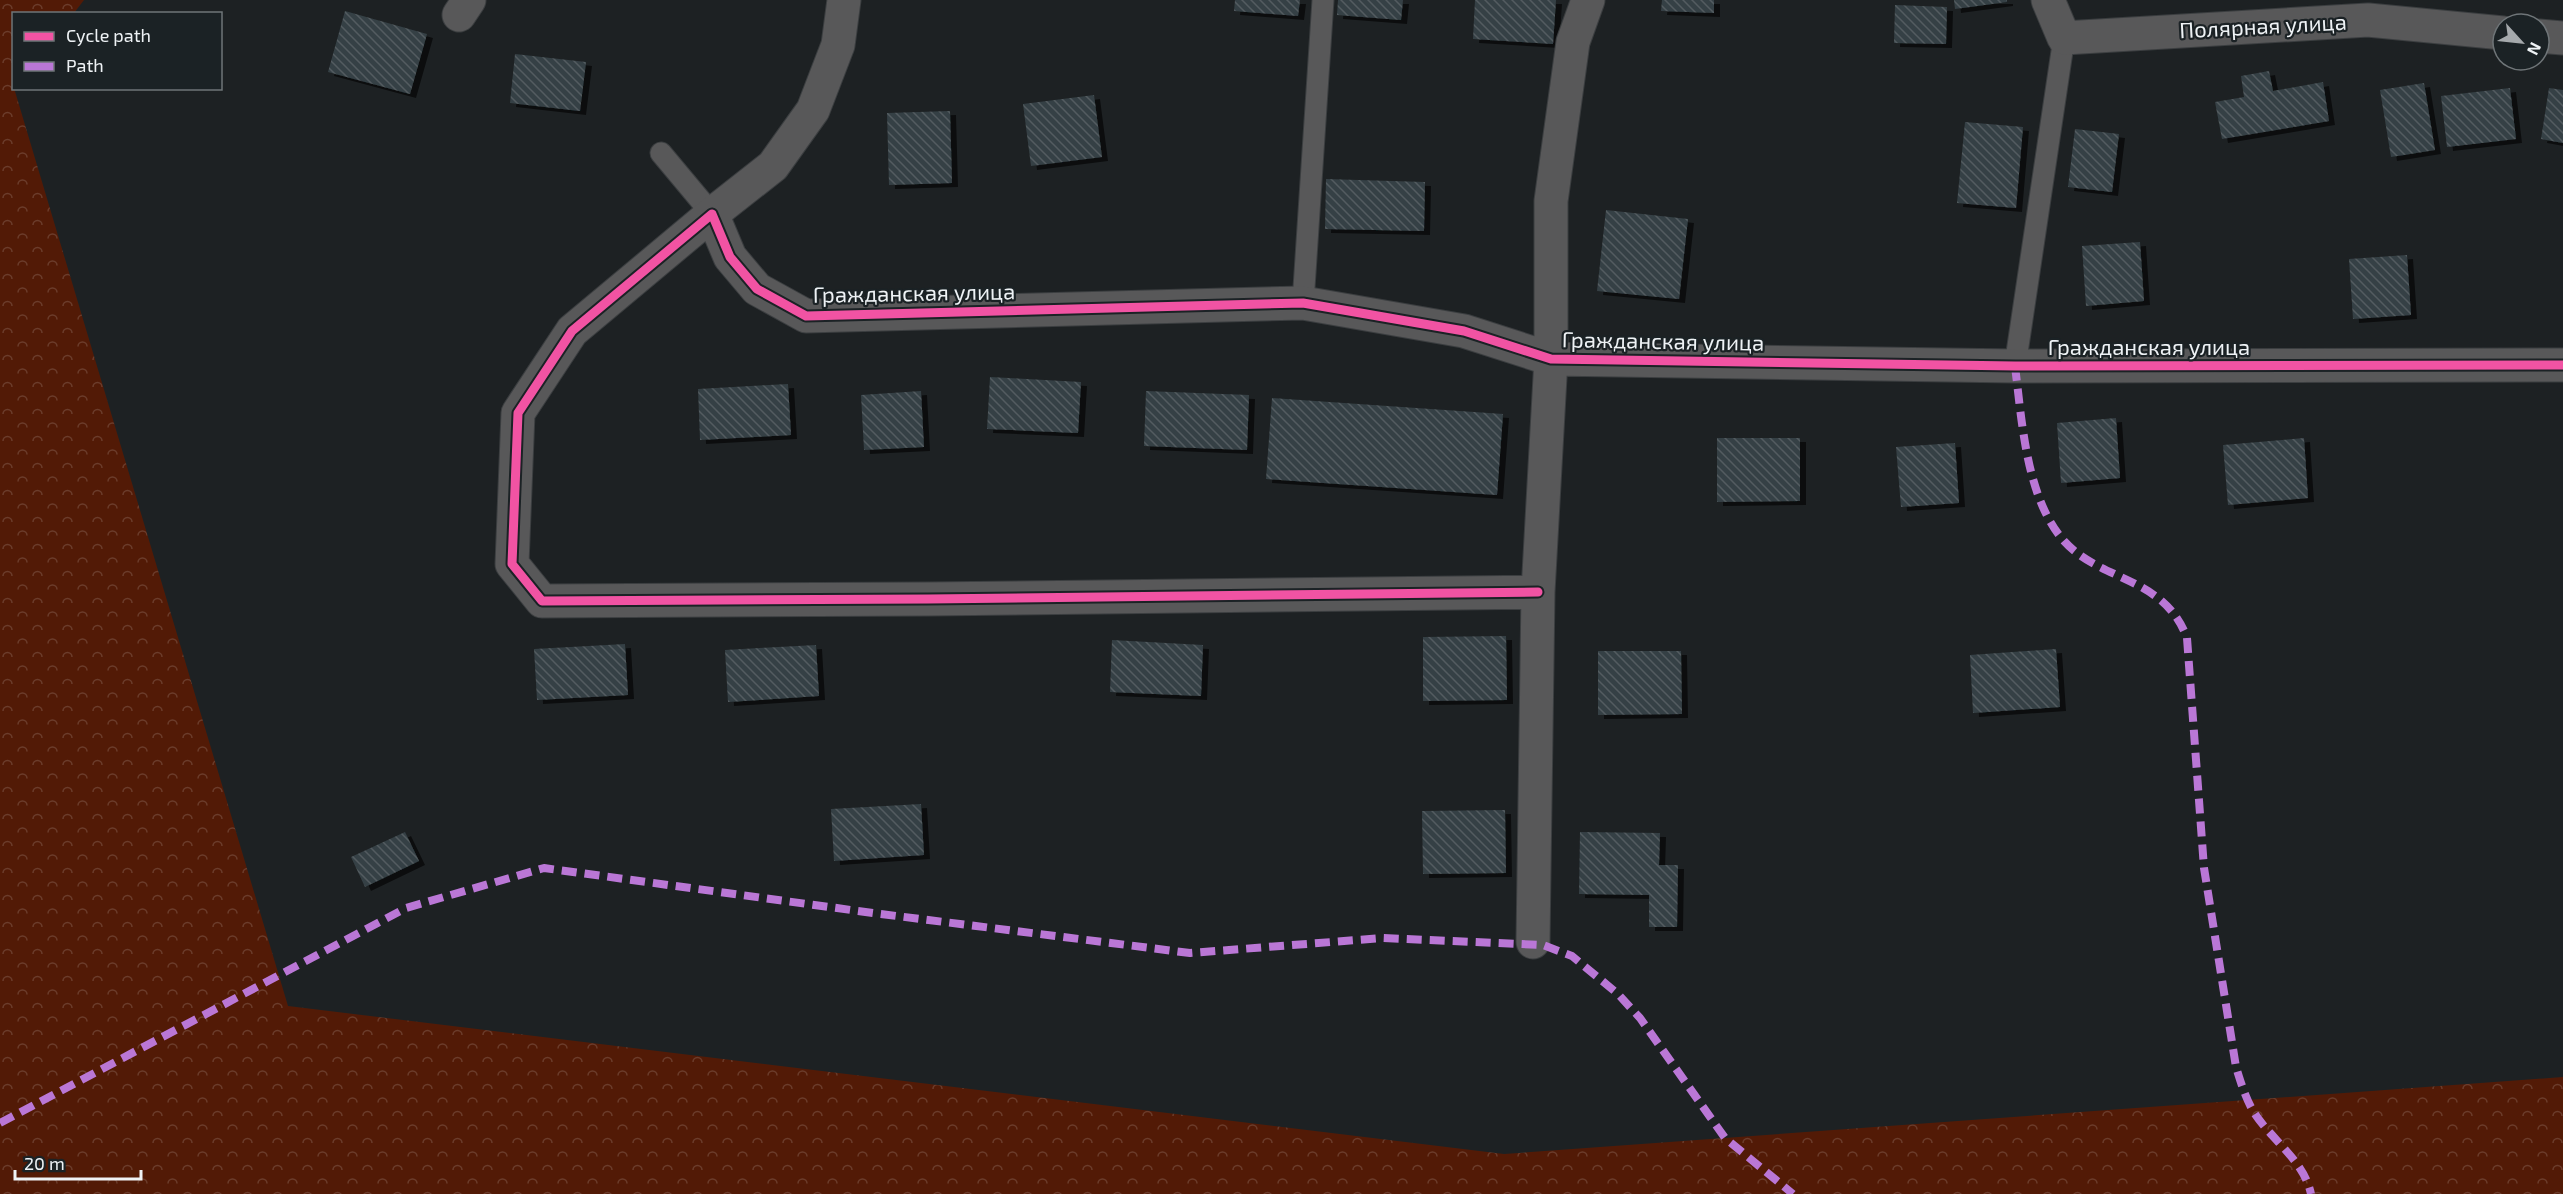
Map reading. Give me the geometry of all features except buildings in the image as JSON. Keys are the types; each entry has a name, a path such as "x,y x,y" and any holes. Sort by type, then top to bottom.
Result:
{"street":[{"path":"844,0 838,45 813,110 773,166 572,331 518,413 512,564 542,601 1538,592"},
{"path":"1533,942 1538,592 1551,359 1551,201 1573,42 1588,0"},
{"path":"2048,0 2064,38"},
{"name":"Полярная улица","path":"2064,38 2368,20 2491,32"},
{"name":"Гражданская улица","path":"712,214 730,257 757,289 806,316 1303,303 1464,331 1551,359 2015,366 2563,365"}],"lane":[{"path":"1303,303 1323,0"},
{"path":"2015,366 2064,38"},
{"path":"661,153 712,214"}],"green space":[{"path":"0,0 84,0 75,12 12,12 12,90 15,90 288,1006 1504,1154 2563,1077 2563,1194 0,1194"}],"marked path":[{"path":"2015,366 2028,458 2041,503 2051,523 2064,541 2079,554 2148,591 2163,602 2177,618 2187,638 2204,868 2236,1067 2252,1109 2302,1171 2311,1194"},
{"path":"0,1123 406,908 544,868 1190,953 1383,938 1543,945 1572,956 1618,994 1640,1018 1725,1138 1793,1194"}],"cycle path":[{"path":"1538,592 542,601 512,564 518,413 572,331 712,214 730,257 757,289 806,316 1303,303 1464,331 1551,359 2015,366 2563,365"}]}
